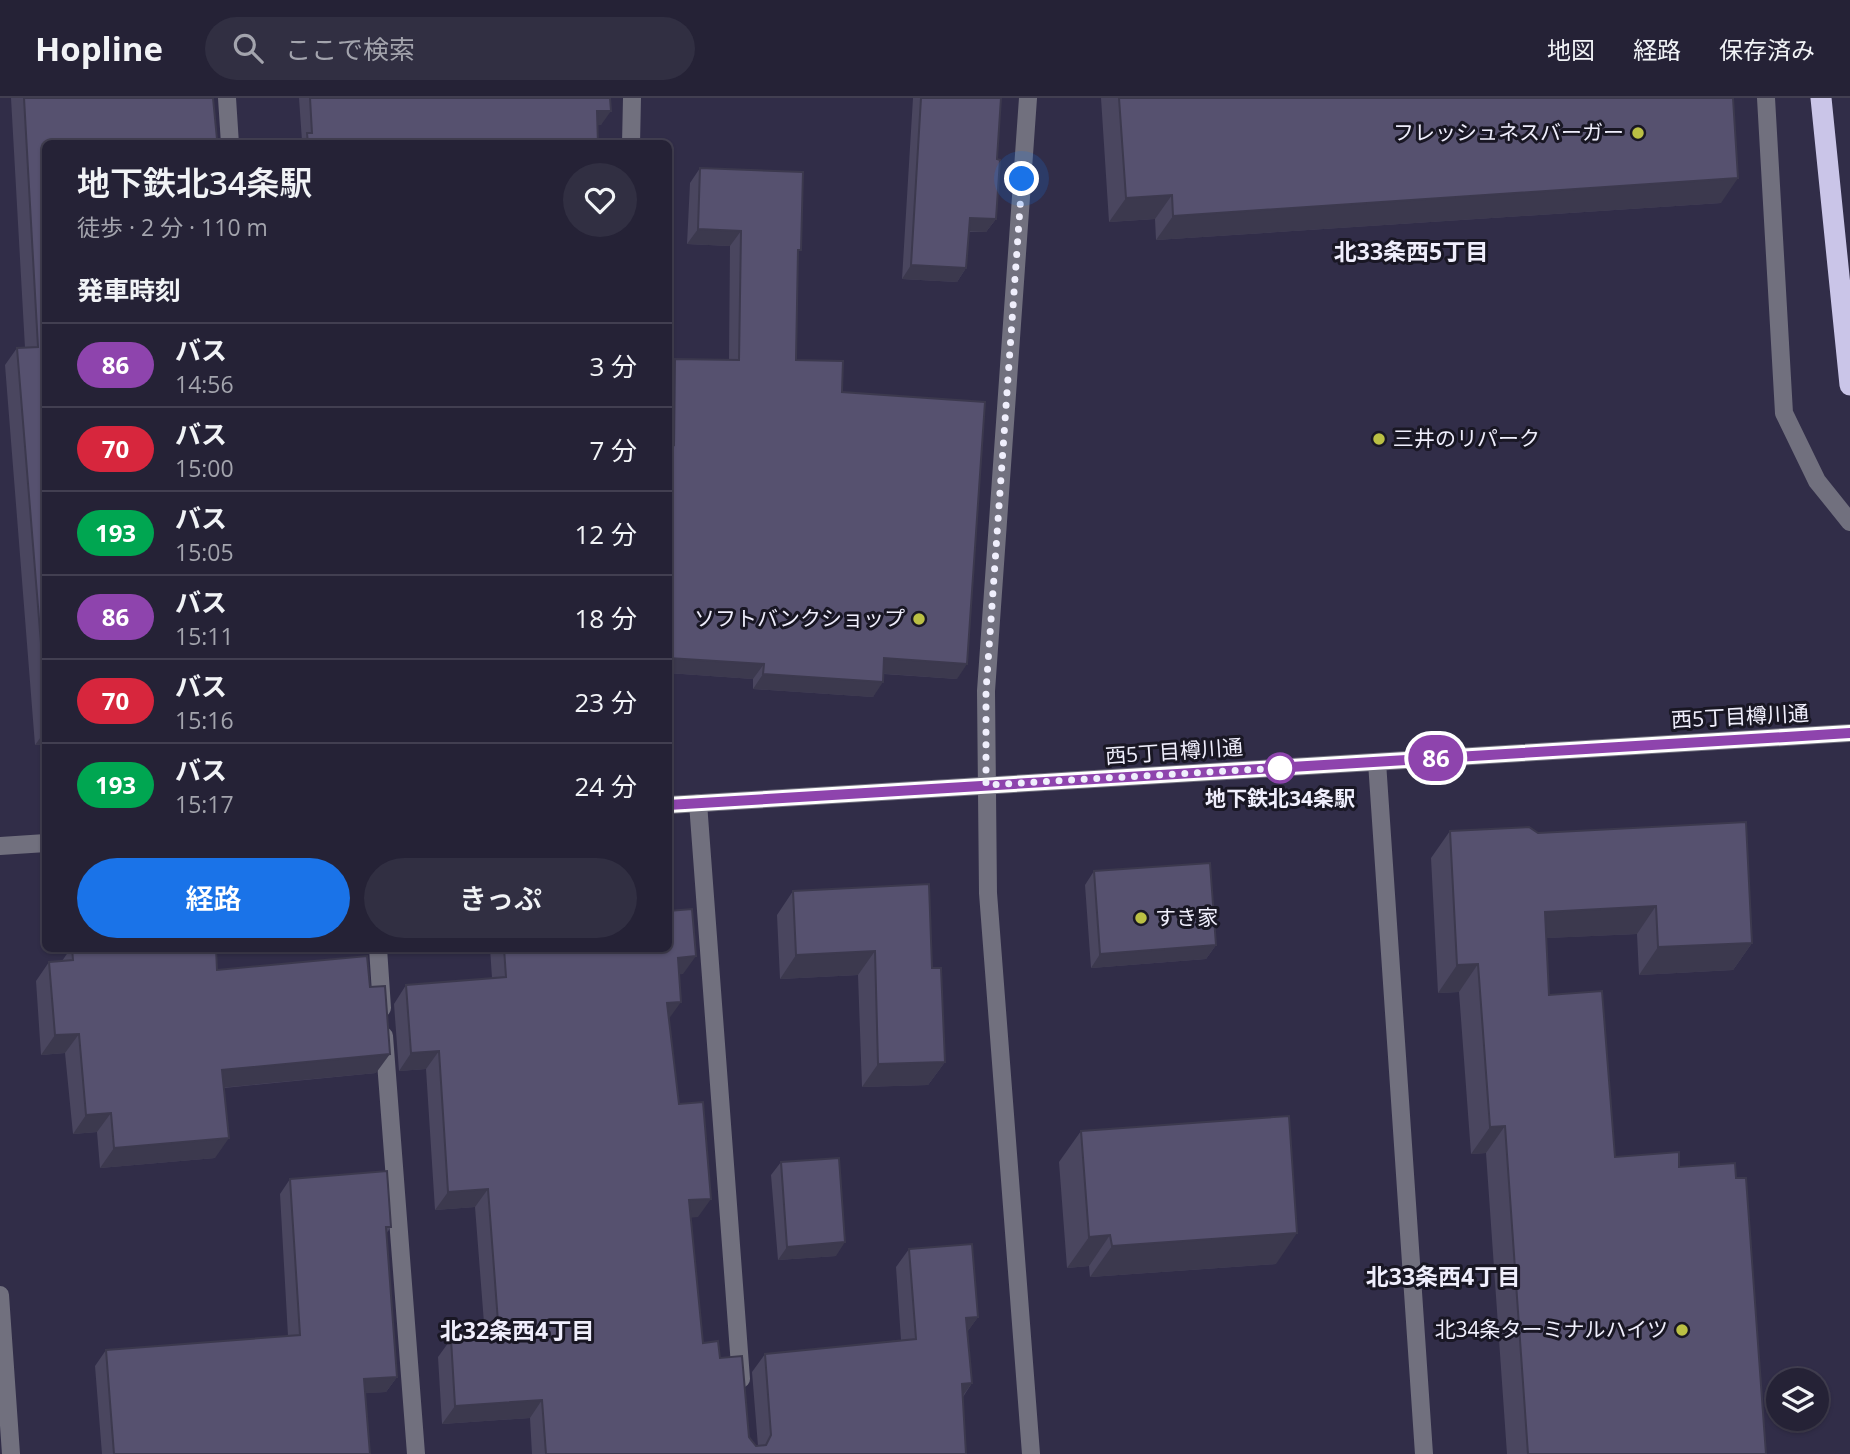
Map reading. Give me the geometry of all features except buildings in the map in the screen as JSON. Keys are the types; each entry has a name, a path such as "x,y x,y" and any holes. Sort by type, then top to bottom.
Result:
{"highway":[{"path":"1821,98 1850,386"}],"street":[{"path":"227,98 230,140"},
{"path":"631,140 632,98"},
{"path":"1028,98 986,691 986,785 988,893 1031,1454"},
{"path":"1766,98 1784,413 1817,481 1850,522"},
{"name":"西5丁目樽川通","path":"672,805 1850,733"},
{"path":"1377,762 1424,1454"},
{"path":"698,803 743,1398"},
{"path":"0,846 42,843"},
{"path":"378,952 416,1454"},
{"path":"0,1295 3,1369 11,1454"}],"bus line":[{"name":"86","path":"672,805 1850,733"}],"place":[{"name":"フレッシュネスバーガー","path":"1638,133"},
{"name":"三井のリパーク","path":"1379,439"},
{"name":"ソフトバンクショップ","path":"919,619"},
{"name":"地下鉄北34条駅","path":"1280,768"},
{"name":"すき家","path":"1141,918"},
{"name":"北34条ターミナルハイツ","path":"1682,1330"}],"district":[{"name":"北33条西5丁目","path":"1411,252"},
{"name":"北33条西4丁目","path":"1443,1277"},
{"name":"北32条西4丁目","path":"517,1331"}],"route":[{"path":"1022,179 986,691 986,785 1280,768"}]}
